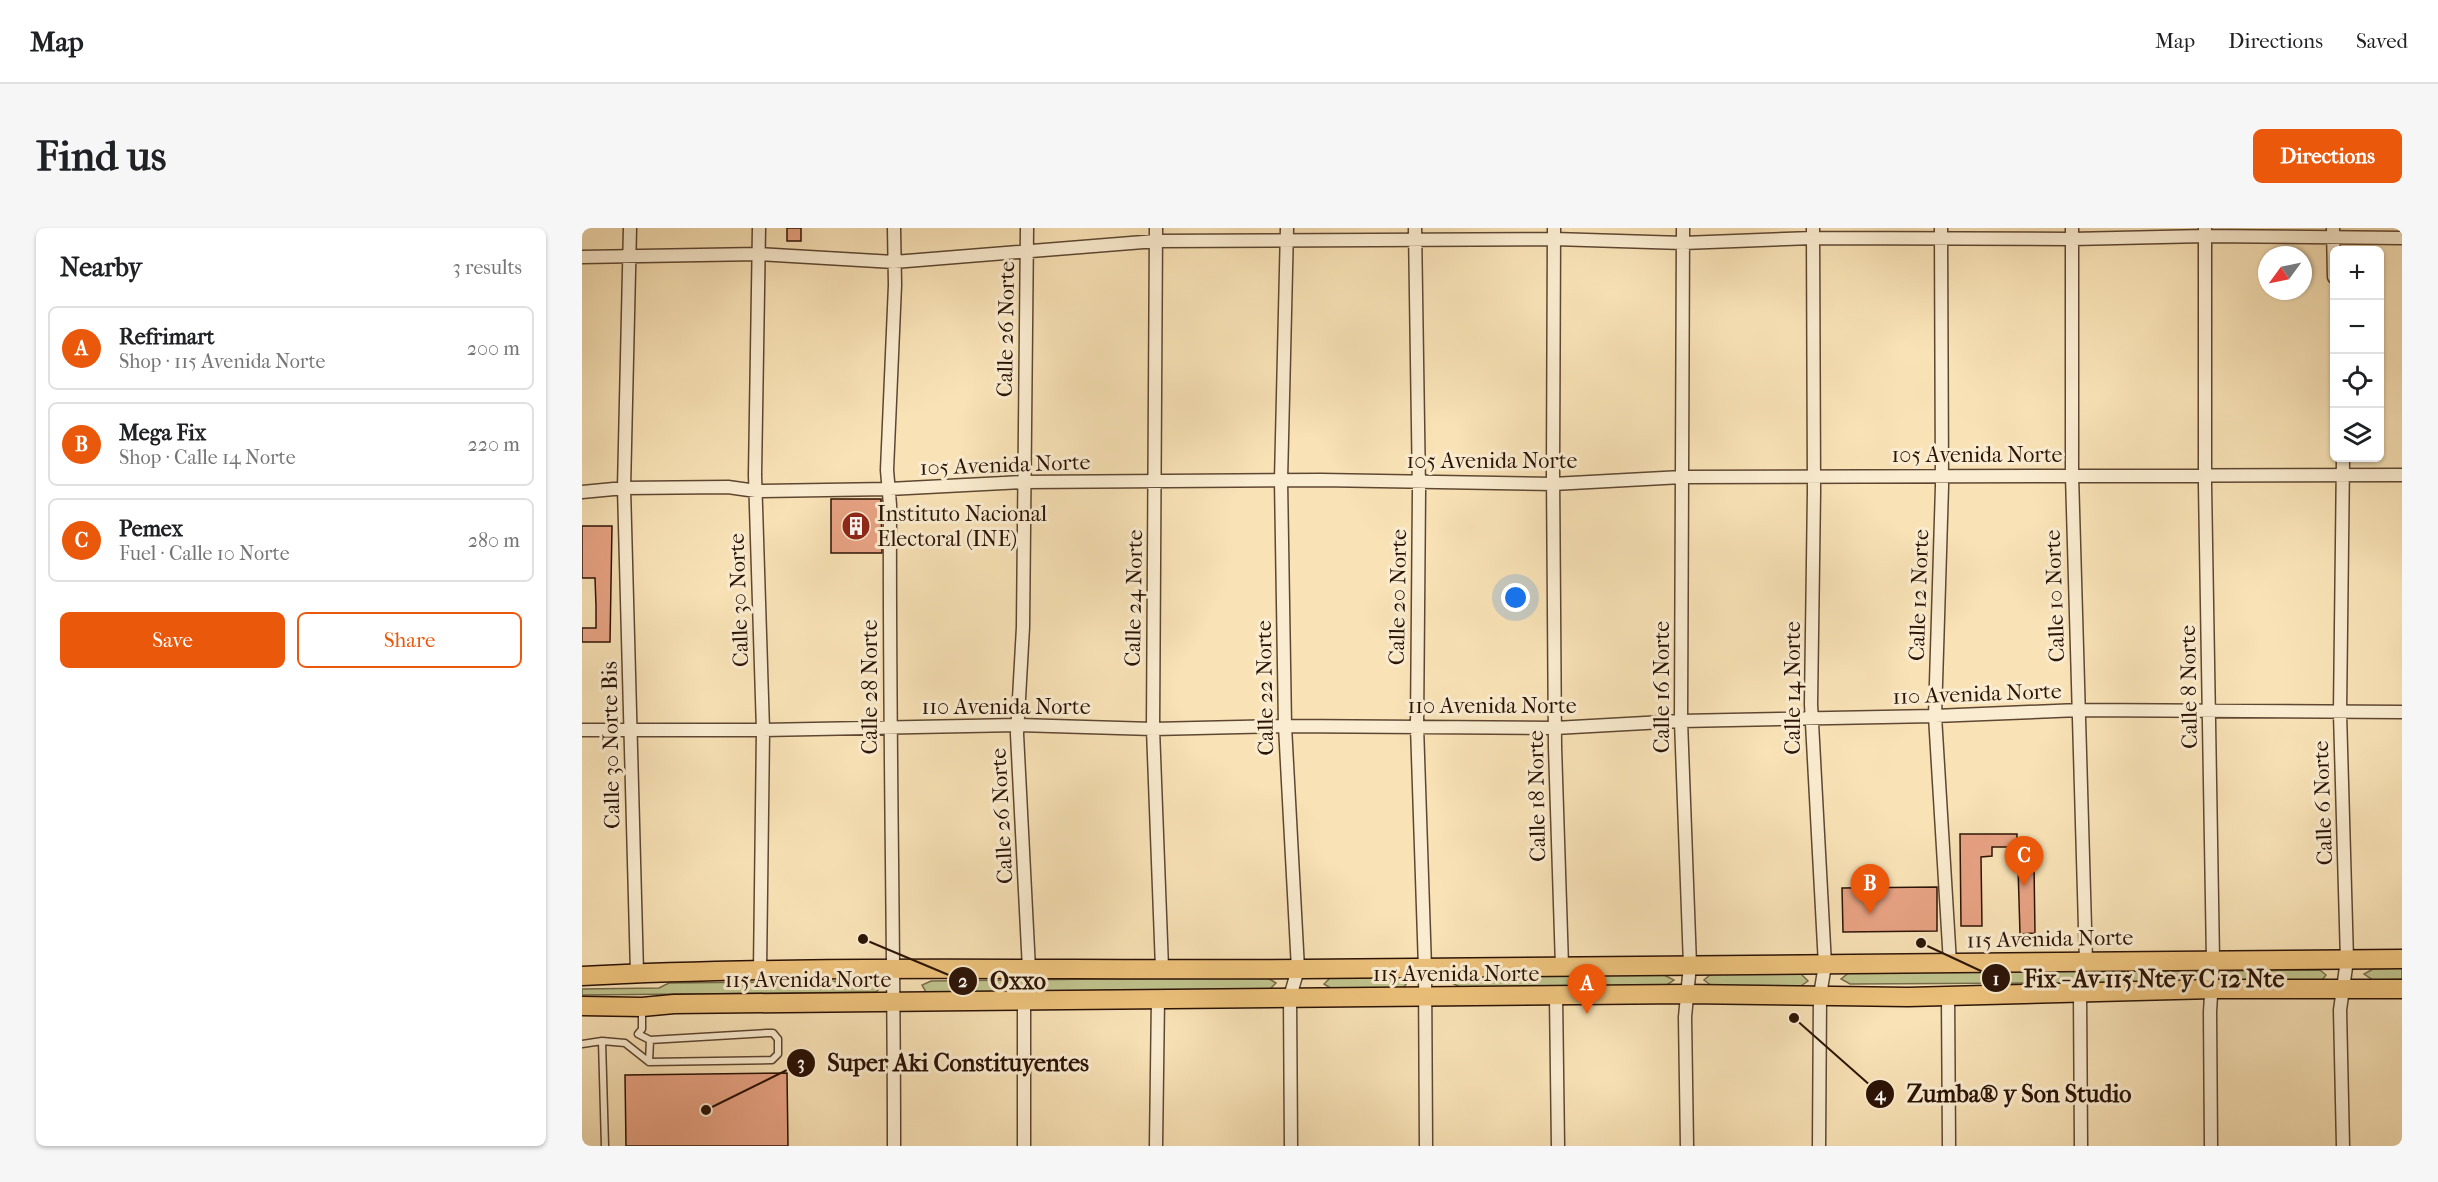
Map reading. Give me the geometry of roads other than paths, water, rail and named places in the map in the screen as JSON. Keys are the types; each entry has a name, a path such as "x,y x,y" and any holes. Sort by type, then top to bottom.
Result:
{"main road":[{"name":"115 Avenida Norte","path":"582,976 895,969 1298,969 2402,959"},
{"name":"115 Avenida Norte","path":"582,1006 1686,994 1908,997 2213,989 2402,989"}],"street":[{"name":"Calle 30 Norte Bis","path":"630,228 624,488 637,973"},
{"name":"Calle 30 Norte","path":"759,228 756,491 763,730 760,971"},
{"name":"Calle 28 Norte","path":"894,228 887,471 890,489 889,728 895,969 894,1146"},
{"name":"Calle 26 Norte","path":"1027,228 1023,627 1018,725 1029,969"},
{"name":"Calle 16 Norte","path":"1683,228 1681,721 1690,965 1686,994 1688,1146"},
{"name":"Calle 8 Norte","path":"2205,232 2205,476 2213,960 2210,1012 2211,1146"},
{"path":"582,257 759,254 894,262 1027,251 1156,234 1554,233 1683,243 1813,233 2333,233 2402,238"},
{"name":"Calle 18 Norte","path":"1554,233 1555,728 1562,966"},
{"name":"Calle 14 Norte","path":"1813,233 1813,719 1825,965 1820,995 1818,1146"},
{"name":"Calle 12 Norte","path":"1941,233 1942,476 1935,716 1950,963"},
{"name":"Calle 10 Norte","path":"2072,233 2072,475 2086,962"},
{"name":"Calle 24 Norte","path":"1156,234 1153,729 1162,968"},
{"name":"Calle 22 Norte","path":"1287,234 1281,480 1285,726 1298,969 1290,998 1292,1146"},
{"name":"Calle 20 Norte","path":"1415,234 1418,480 1417,726 1425,968 1426,1146"},
{"name":"Calle 6 Norte","path":"2343,462 2340,713 2348,960 2340,1010 2343,1146"},
{"name":"105 Avenida Norte","path":"582,492 624,488 728,487 756,491 890,489 1024,482 1418,480 1553,484 1682,477 2402,475"},
{"name":"110 Avenida Norte","path":"582,730 763,730 1018,725 1153,729 1285,726 1555,728 1681,721 1935,716 2079,710 2402,712"},
{"path":"2080,993 2081,1146"},
{"path":"1948,995 1949,1146"},
{"path":"1556,996 1558,1146"},
{"path":"1156,1146 1158,998"},
{"path":"1024,1002 1024,1146"}],"lane":[{"path":"582,1044 602,1041 625,1043 649,1062 772,1060 778,1054 778,1039 773,1033 650,1040 638,1034 642,1029 642,1007"},
{"path":"649,1062 650,1040"},
{"path":"602,1041 605,1146"}],"place":[{"name":"Instituto Nacional Electoral (INE)","path":"856,526"},
{"name":"Pemex","path":"2024,886"},
{"name":"Mega Fix","path":"1870,914"},
{"name":"Oxxo","path":"863,939"},
{"name":"Fix - Av 115 Nte y C 12 Nte","path":"1921,943"},
{"name":"Refrimart","path":"1587,1014"},
{"name":"Zumba® y Son Studio","path":"1794,1018"},
{"name":"Super Aki Constituyentes","path":"706,1110"}]}
